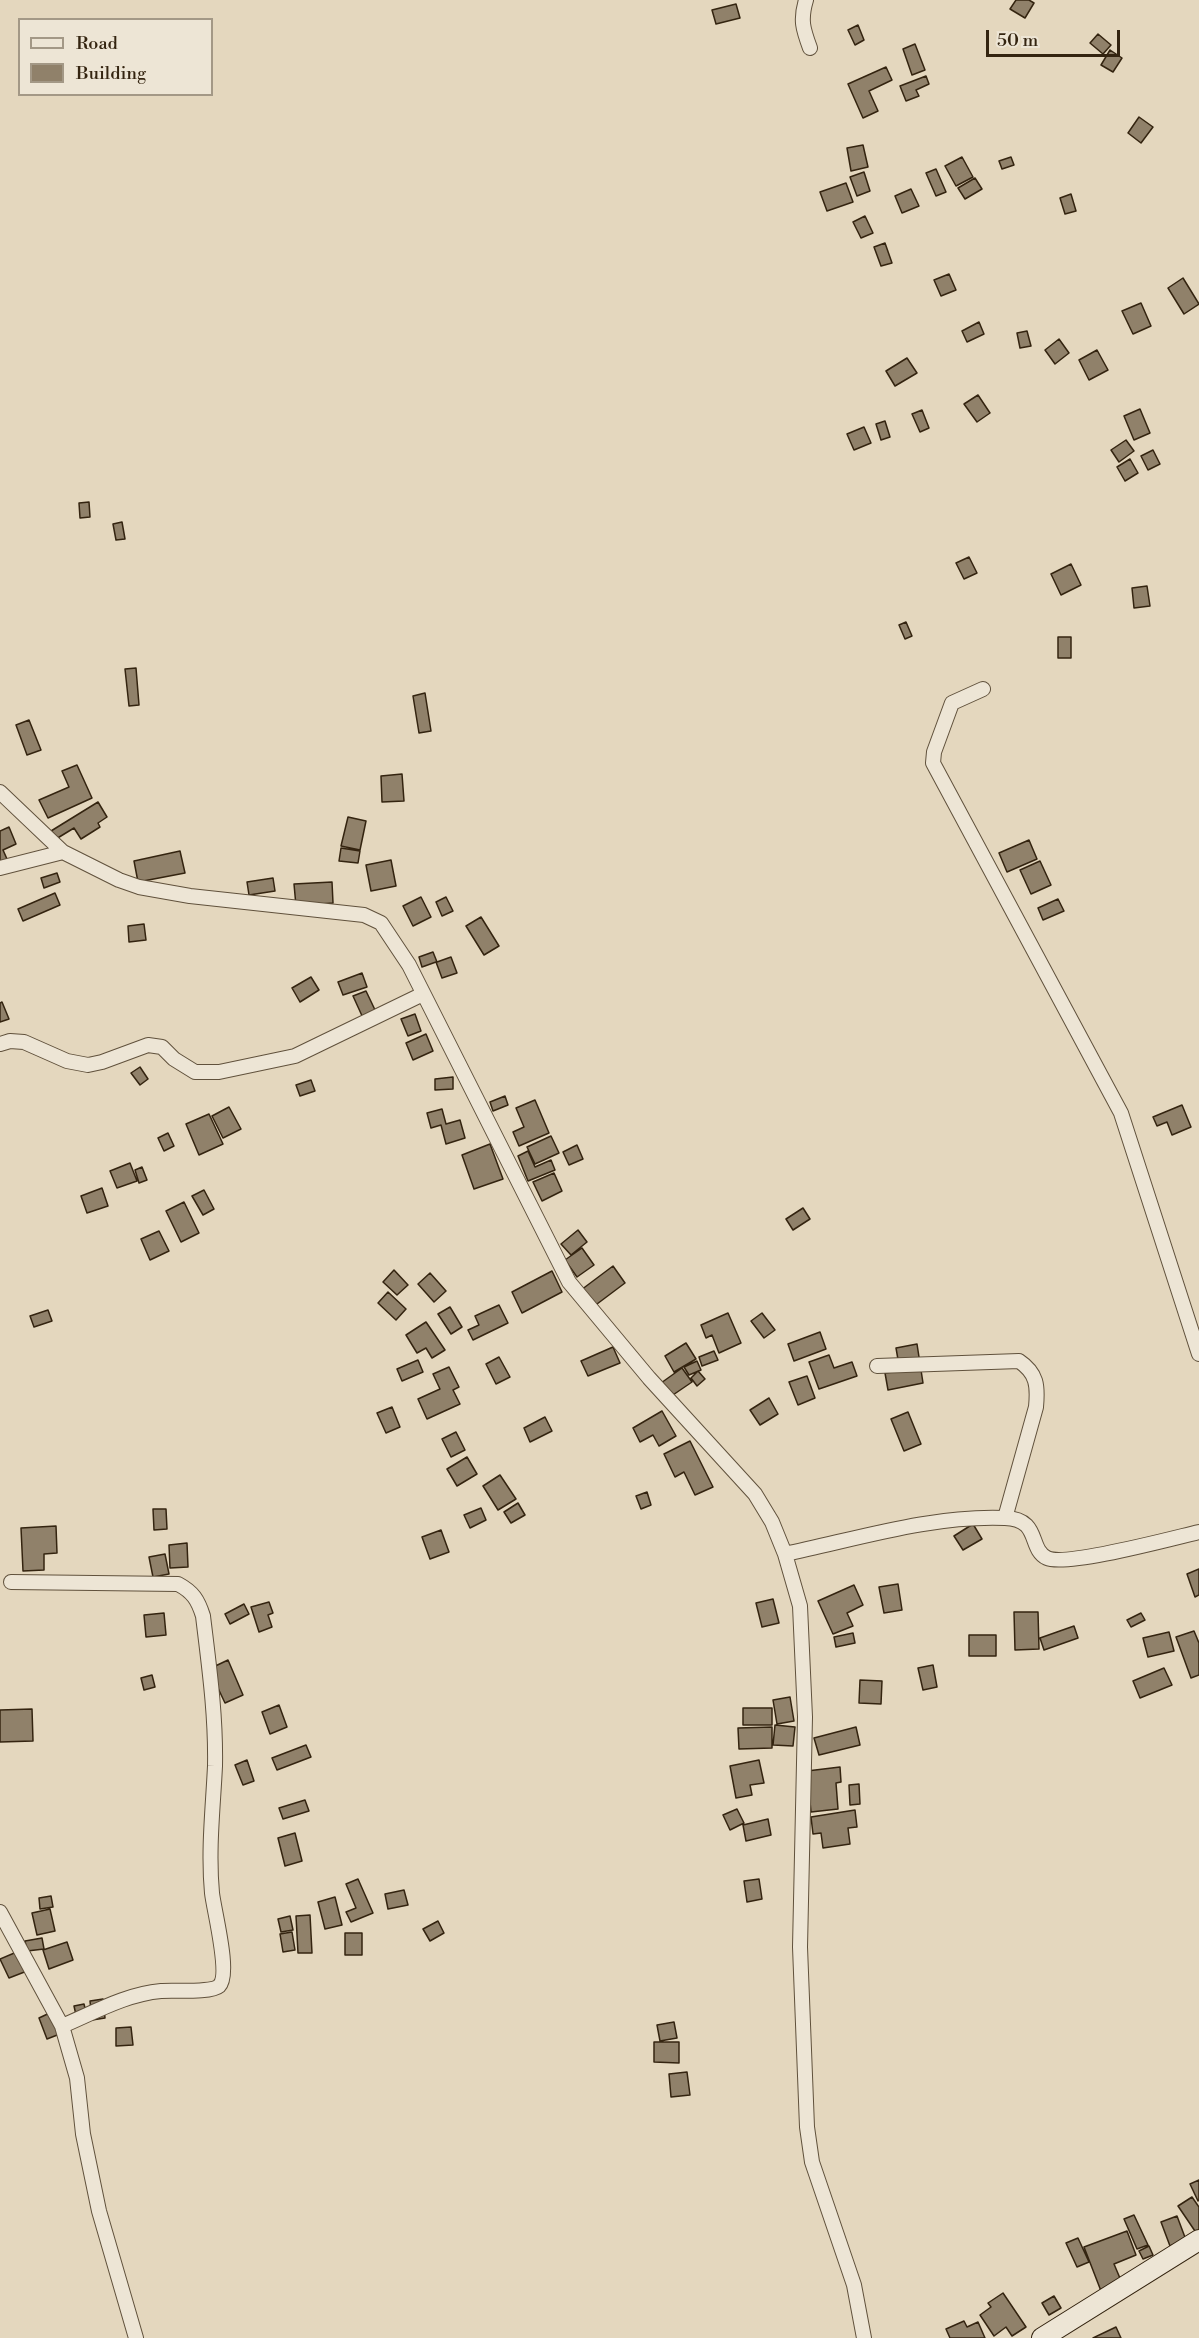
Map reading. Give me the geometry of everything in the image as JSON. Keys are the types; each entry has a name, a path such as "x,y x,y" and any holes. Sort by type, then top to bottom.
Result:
{"street":[{"path":"806,0 801,15 804,33 810,48"},
{"path":"982,688 952,703 934,752 933,763 1121,1113 1199,1354"},
{"path":"0,792 63,852 119,880 139,887 223,900 364,915 381,923 409,965 508,1156 569,1282 649,1378 755,1494 772,1522 785,1554 800,1606 805,1717 800,1947 807,2127 812,2162 854,2285 864,2338"},
{"path":"0,868 63,852"},
{"path":"0,1044 10,1041 24,1042 67,1061 88,1065 148,1045 162,1047 174,1059 195,1072 219,1072 295,1056 423,994"},
{"path":"877,1366 1019,1361 1035,1376 1038,1390 1036,1407 1005,1518"},
{"path":"785,1554 960,1519 1005,1518 1024,1522 1030,1529 1041,1554 1055,1560 1107,1553 1199,1532"},
{"path":"11,1582 178,1584 191,1591 199,1603 203,1616 215,1712 215,1766 209,1846 213,1904 224,1979 220,1986 213,1990 178,1990 138,1996 62,2026"},
{"path":"0,1912 62,2026 77,2078 83,2134 99,2211 136,2338"},
{"path":"1042,2338 1199,2240"}],"building":[{"path":"1016,0 1029,0 1034,3 1025,18 1010,9"},
{"path":"736,4 740,18 716,24 712,10"},
{"path":"858,25 864,40 855,45 848,30"},
{"path":"1098,34 1111,45 1103,54 1090,43"},
{"path":"915,44 925,70 912,75 903,49"},
{"path":"1110,50 1122,58 1113,72 1101,65"},
{"path":"886,67 892,80 869,91 878,111 863,118 848,84"},
{"path":"926,76 929,84 916,90 919,96 906,101 900,86"},
{"path":"1139,117 1153,127 1141,143 1128,133"},
{"path":"863,145 868,167 851,171 847,148"},
{"path":"962,157 973,177 956,186 945,166"},
{"path":"1011,157 1014,165 1002,169 999,161"},
{"path":"936,169 946,192 936,196 926,173"},
{"path":"864,172 870,191 857,196 850,177"},
{"path":"975,178 982,189 965,199 958,188"},
{"path":"846,183 853,202 827,211 820,192"},
{"path":"911,189 919,206 902,213 895,196"},
{"path":"1071,194 1076,211 1065,214 1060,198"},
{"path":"865,216 873,233 861,238 853,222"},
{"path":"885,243 892,263 881,266 874,247"},
{"path":"949,274 956,290 941,296 934,280"},
{"path":"1183,278 1199,304 1184,314 1168,288"},
{"path":"1141,303 1151,326 1133,334 1122,311"},
{"path":"979,322 984,334 967,342 962,331"},
{"path":"1027,331 1031,346 1020,348 1017,333"},
{"path":"1059,339 1069,353 1055,364 1045,350"},
{"path":"1097,350 1108,370 1089,380 1079,360"},
{"path":"907,358 917,373 895,386 886,371"},
{"path":"978,395 990,413 977,422 964,404"},
{"path":"1140,409 1150,433 1134,440 1124,416"},
{"path":"922,410 929,428 920,432 912,414"},
{"path":"885,421 890,437 881,440 876,424"},
{"path":"864,427 871,443 854,450 847,434"},
{"path":"1126,440 1134,451 1119,462 1111,450"},
{"path":"1153,450 1160,464 1148,470 1141,456"},
{"path":"1130,459 1138,473 1125,481 1117,467"},
{"path":"89,502 90,517 80,518 79,503"},
{"path":"122,522 125,539 116,540 113,524"},
{"path":"969,557 977,573 964,579 956,563"},
{"path":"1071,564 1081,585 1061,595 1051,574"},
{"path":"1147,586 1150,606 1134,608 1132,588"},
{"path":"906,622 912,636 905,639 899,625"},
{"path":"1058,637 1071,637 1071,658 1058,658"},
{"path":"136,668 139,705 129,706 125,669"},
{"path":"425,693 431,731 419,733 413,696"},
{"path":"29,720 41,750 27,755 16,725"},
{"path":"77,765 92,798 48,818 39,800 69,787 62,771"},
{"path":"402,774 404,801 382,802 381,776"},
{"path":"98,802 107,817 98,823 100,827 81,839 74,828 56,839 51,831"},
{"path":"348,817 366,821 360,850 341,846"},
{"path":"9,827 16,844 3,850 7,859 0,863 0,831"},
{"path":"1029,840 1037,859 1007,872 999,853"},
{"path":"341,848 360,851 358,863 339,861"},
{"path":"180,851 185,873 138,882 134,861"},
{"path":"391,860 396,886 371,891 366,865"},
{"path":"1040,861 1051,885 1031,894 1020,870"},
{"path":"57,873 60,882 44,888 41,878"},
{"path":"273,878 275,891 249,895 247,882"},
{"path":"332,882 333,903 296,906 294,884"},
{"path":"55,893 60,905 23,921 18,909"},
{"path":"421,897 431,917 413,926 403,906"},
{"path":"446,897 453,911 442,916 436,902"},
{"path":"1058,899 1064,911 1043,920 1038,908"},
{"path":"481,917 499,946 484,955 466,926"},
{"path":"144,924 146,940 129,942 128,926"},
{"path":"433,952 437,962 451,957 457,973 442,978 436,962 422,967 419,957"},
{"path":"362,973 367,987 343,995 338,982"},
{"path":"311,977 319,990 300,1002 292,988"},
{"path":"366,991 376,1012 363,1018 353,996"},
{"path":"2,1002 9,1019 0,1022 0,1003"},
{"path":"415,1014 421,1031 408,1036 401,1019"},
{"path":"426,1034 433,1051 413,1060 406,1043"},
{"path":"140,1067 148,1079 140,1085 131,1073"},
{"path":"453,1077 453,1089 435,1090 435,1079"},
{"path":"311,1080 315,1091 300,1096 296,1085"},
{"path":"505,1096 508,1105 493,1111 490,1102"},
{"path":"535,1100 549,1133 519,1146 513,1132 524,1127 516,1108"},
{"path":"1182,1105 1191,1127 1172,1135 1167,1122 1157,1126 1153,1117"},
{"path":"229,1107 241,1129 223,1138 212,1116"},
{"path":"442,1109 446,1124 460,1120 465,1138 446,1144 441,1125 431,1128 427,1113"},
{"path":"209,1114 223,1144 199,1155 186,1124"},
{"path":"168,1133 174,1146 164,1151 158,1138"},
{"path":"551,1136 559,1153 535,1164 527,1147"},
{"path":"490,1144 503,1179 474,1189 462,1155"},
{"path":"577,1145 583,1159 569,1165 563,1152"},
{"path":"528,1151 535,1167 551,1160 555,1170 528,1181 518,1156"},
{"path":"130,1163 137,1181 117,1188 110,1171"},
{"path":"142,1167 147,1180 139,1183 135,1170"},
{"path":"554,1173 562,1191 542,1201 533,1182"},
{"path":"102,1188 108,1206 87,1213 81,1196"},
{"path":"204,1190 214,1209 203,1215 192,1196"},
{"path":"184,1202 199,1233 181,1242 166,1211"},
{"path":"803,1208 810,1219 793,1230 786,1219"},
{"path":"578,1230 587,1242 571,1255 561,1244"},
{"path":"159,1231 169,1251 150,1260 141,1239"},
{"path":"582,1248 594,1265 577,1277 565,1260"},
{"path":"613,1266 625,1283 593,1307 581,1290"},
{"path":"394,1270 408,1285 397,1295 383,1282"},
{"path":"552,1271 562,1292 522,1313 512,1292"},
{"path":"430,1273 446,1291 434,1302 418,1284"},
{"path":"388,1292 406,1309 396,1320 378,1303"},
{"path":"499,1305 508,1323 473,1340 468,1330 479,1325 475,1316"},
{"path":"450,1307 462,1327 451,1334 438,1314"},
{"path":"48,1310 52,1321 34,1327 30,1316"},
{"path":"728,1313 741,1343 719,1353 712,1335 706,1338 701,1325"},
{"path":"762,1313 775,1330 764,1338 751,1321"},
{"path":"426,1322 445,1350 432,1358 426,1348 417,1353 406,1335"},
{"path":"820,1332 826,1349 794,1361 788,1344"},
{"path":"686,1343 696,1359 674,1372 665,1356"},
{"path":"917,1344 923,1383 888,1390 885,1373 900,1371 896,1348"},
{"path":"613,1347 620,1363 588,1376 581,1361"},
{"path":"714,1351 718,1360 702,1366 699,1357"},
{"path":"829,1355 834,1368 852,1362 857,1376 819,1389 809,1362"},
{"path":"499,1357 510,1377 496,1384 486,1364"},
{"path":"418,1360 423,1372 402,1381 397,1369"},
{"path":"697,1361 701,1370 689,1375 684,1367"},
{"path":"449,1367 459,1387 453,1390 460,1404 427,1419 418,1399 440,1389 433,1374"},
{"path":"682,1368 692,1382 670,1397 661,1383"},
{"path":"698,1371 705,1379 697,1386 691,1378"},
{"path":"807,1376 815,1398 798,1405 789,1382"},
{"path":"769,1398 778,1414 760,1425 750,1410"},
{"path":"392,1407 400,1427 386,1433 377,1413"},
{"path":"662,1411 676,1436 659,1446 653,1435 640,1442 633,1428"},
{"path":"908,1412 921,1444 904,1451 891,1419"},
{"path":"545,1417 552,1431 530,1442 524,1428"},
{"path":"456,1432 465,1450 451,1457 442,1439"},
{"path":"690,1441 713,1487 695,1495 684,1472 675,1477 664,1454"},
{"path":"467,1457 477,1474 457,1486 447,1469"},
{"path":"500,1475 516,1499 498,1510 483,1486"},
{"path":"647,1492 651,1505 641,1509 636,1496"},
{"path":"518,1503 525,1515 511,1523 504,1512"},
{"path":"481,1508 486,1520 470,1528 464,1515"},
{"path":"153,1509 166,1509 167,1529 154,1530"},
{"path":"973,1524 982,1539 963,1550 954,1536"},
{"path":"56,1526 57,1553 44,1554 44,1570 23,1571 21,1528"},
{"path":"441,1530 449,1552 430,1559 422,1537"},
{"path":"187,1543 188,1567 170,1568 169,1545"},
{"path":"165,1554 169,1574 153,1577 149,1557"},
{"path":"1199,1569 1199,1595 1195,1597 1187,1574"},
{"path":"898,1584 902,1610 884,1613 879,1587"},
{"path":"854,1585 863,1605 847,1613 853,1626 833,1634 818,1601"},
{"path":"773,1599 779,1623 762,1627 756,1603"},
{"path":"269,1602 273,1613 268,1615 272,1627 259,1632 251,1607"},
{"path":"244,1604 249,1614 230,1624 225,1614"},
{"path":"1014,1612 1038,1612 1039,1649 1015,1650"},
{"path":"164,1613 166,1635 146,1637 144,1615"},
{"path":"1141,1613 1145,1620 1131,1627 1127,1620"},
{"path":"1074,1626 1078,1638 1044,1650 1040,1638"},
{"path":"1194,1631 1199,1643 1199,1675 1191,1678 1176,1637"},
{"path":"1169,1632 1174,1651 1148,1657 1143,1638"},
{"path":"853,1633 855,1643 836,1647 834,1637"},
{"path":"969,1635 996,1635 996,1656 969,1656"},
{"path":"228,1660 243,1695 225,1703 209,1669"},
{"path":"933,1665 937,1687 923,1690 918,1668"},
{"path":"1164,1668 1172,1685 1140,1698 1133,1681"},
{"path":"152,1675 155,1687 144,1690 141,1678"},
{"path":"860,1680 882,1681 881,1704 859,1703"},
{"path":"790,1697 794,1721 777,1724 773,1700"},
{"path":"279,1705 287,1727 270,1734 262,1712"},
{"path":"743,1708 772,1708 772,1725 743,1725"},
{"path":"32,1709 33,1741 0,1742 0,1710"},
{"path":"775,1725 795,1727 793,1746 773,1745"},
{"path":"772,1727 772,1748 739,1749 738,1728"},
{"path":"856,1727 860,1745 819,1755 814,1738"},
{"path":"306,1745 311,1757 277,1770 272,1758"},
{"path":"247,1760 254,1781 243,1785 235,1765"},
{"path":"759,1760 764,1783 750,1785 752,1795 736,1798 730,1766"},
{"path":"840,1767 841,1782 836,1783 838,1809 811,1812 807,1771"},
{"path":"859,1784 860,1804 850,1805 849,1785"},
{"path":"305,1800 309,1811 283,1819 279,1808"},
{"path":"737,1809 744,1823 730,1830 723,1815"},
{"path":"855,1810 857,1827 848,1828 850,1844 823,1848 821,1833 813,1834 811,1817"},
{"path":"768,1819 771,1835 746,1841 743,1825"},
{"path":"295,1833 302,1861 285,1866 278,1838"},
{"path":"358,1879 373,1913 351,1922 346,1912 356,1908 346,1884"},
{"path":"759,1879 762,1899 747,1902 744,1881"},
{"path":"404,1890 408,1905 388,1909 385,1894"},
{"path":"51,1896 53,1907 40,1909 39,1898"},
{"path":"335,1897 342,1925 325,1929 318,1902"},
{"path":"50,1909 55,1931 37,1935 32,1913"},
{"path":"310,1915 312,1953 298,1953 296,1916"},
{"path":"290,1916 293,1930 281,1932 278,1919"},
{"path":"438,1921 444,1933 430,1941 423,1929"},
{"path":"292,1932 295,1950 283,1952 280,1934"},
{"path":"345,1933 362,1933 362,1955 345,1955"},
{"path":"42,1938 44,1949 27,1951 25,1941"},
{"path":"67,1942 73,1960 49,1969 43,1950"},
{"path":"19,1951 27,1971 9,1978 0,1959"},
{"path":"103,1999 105,2018 92,2020 90,2001"},
{"path":"84,2004 88,2021 78,2024 74,2006"},
{"path":"56,2010 65,2032 47,2039 39,2018"},
{"path":"674,2022 677,2038 660,2041 657,2025"},
{"path":"131,2027 133,2045 116,2046 116,2028"},
{"path":"654,2042 679,2042 679,2063 654,2062"},
{"path":"687,2072 690,2095 671,2097 669,2074"},
{"path":"1199,2180 1199,2200 1198,2201 1190,2184"},
{"path":"1192,2197 1199,2207 1199,2232 1197,2234 1178,2206"},
{"path":"1134,2215 1148,2245 1137,2249 1124,2219"},
{"path":"1177,2216 1186,2240 1170,2246 1161,2222"},
{"path":"1127,2231 1136,2255 1114,2264 1122,2283 1101,2291 1084,2247"},
{"path":"1078,2238 1089,2262 1077,2267 1066,2243"},
{"path":"1149,2246 1153,2255 1143,2259 1139,2251"},
{"path":"1003,2293 1026,2327 1012,2336 1006,2327 994,2336 980,2315 991,2307 988,2303"},
{"path":"1054,2296 1061,2308 1049,2315 1042,2303"},
{"path":"964,2321 967,2327 978,2322 985,2338 950,2338 946,2329"},
{"path":"1116,2327 1121,2338 1093,2338"}]}
